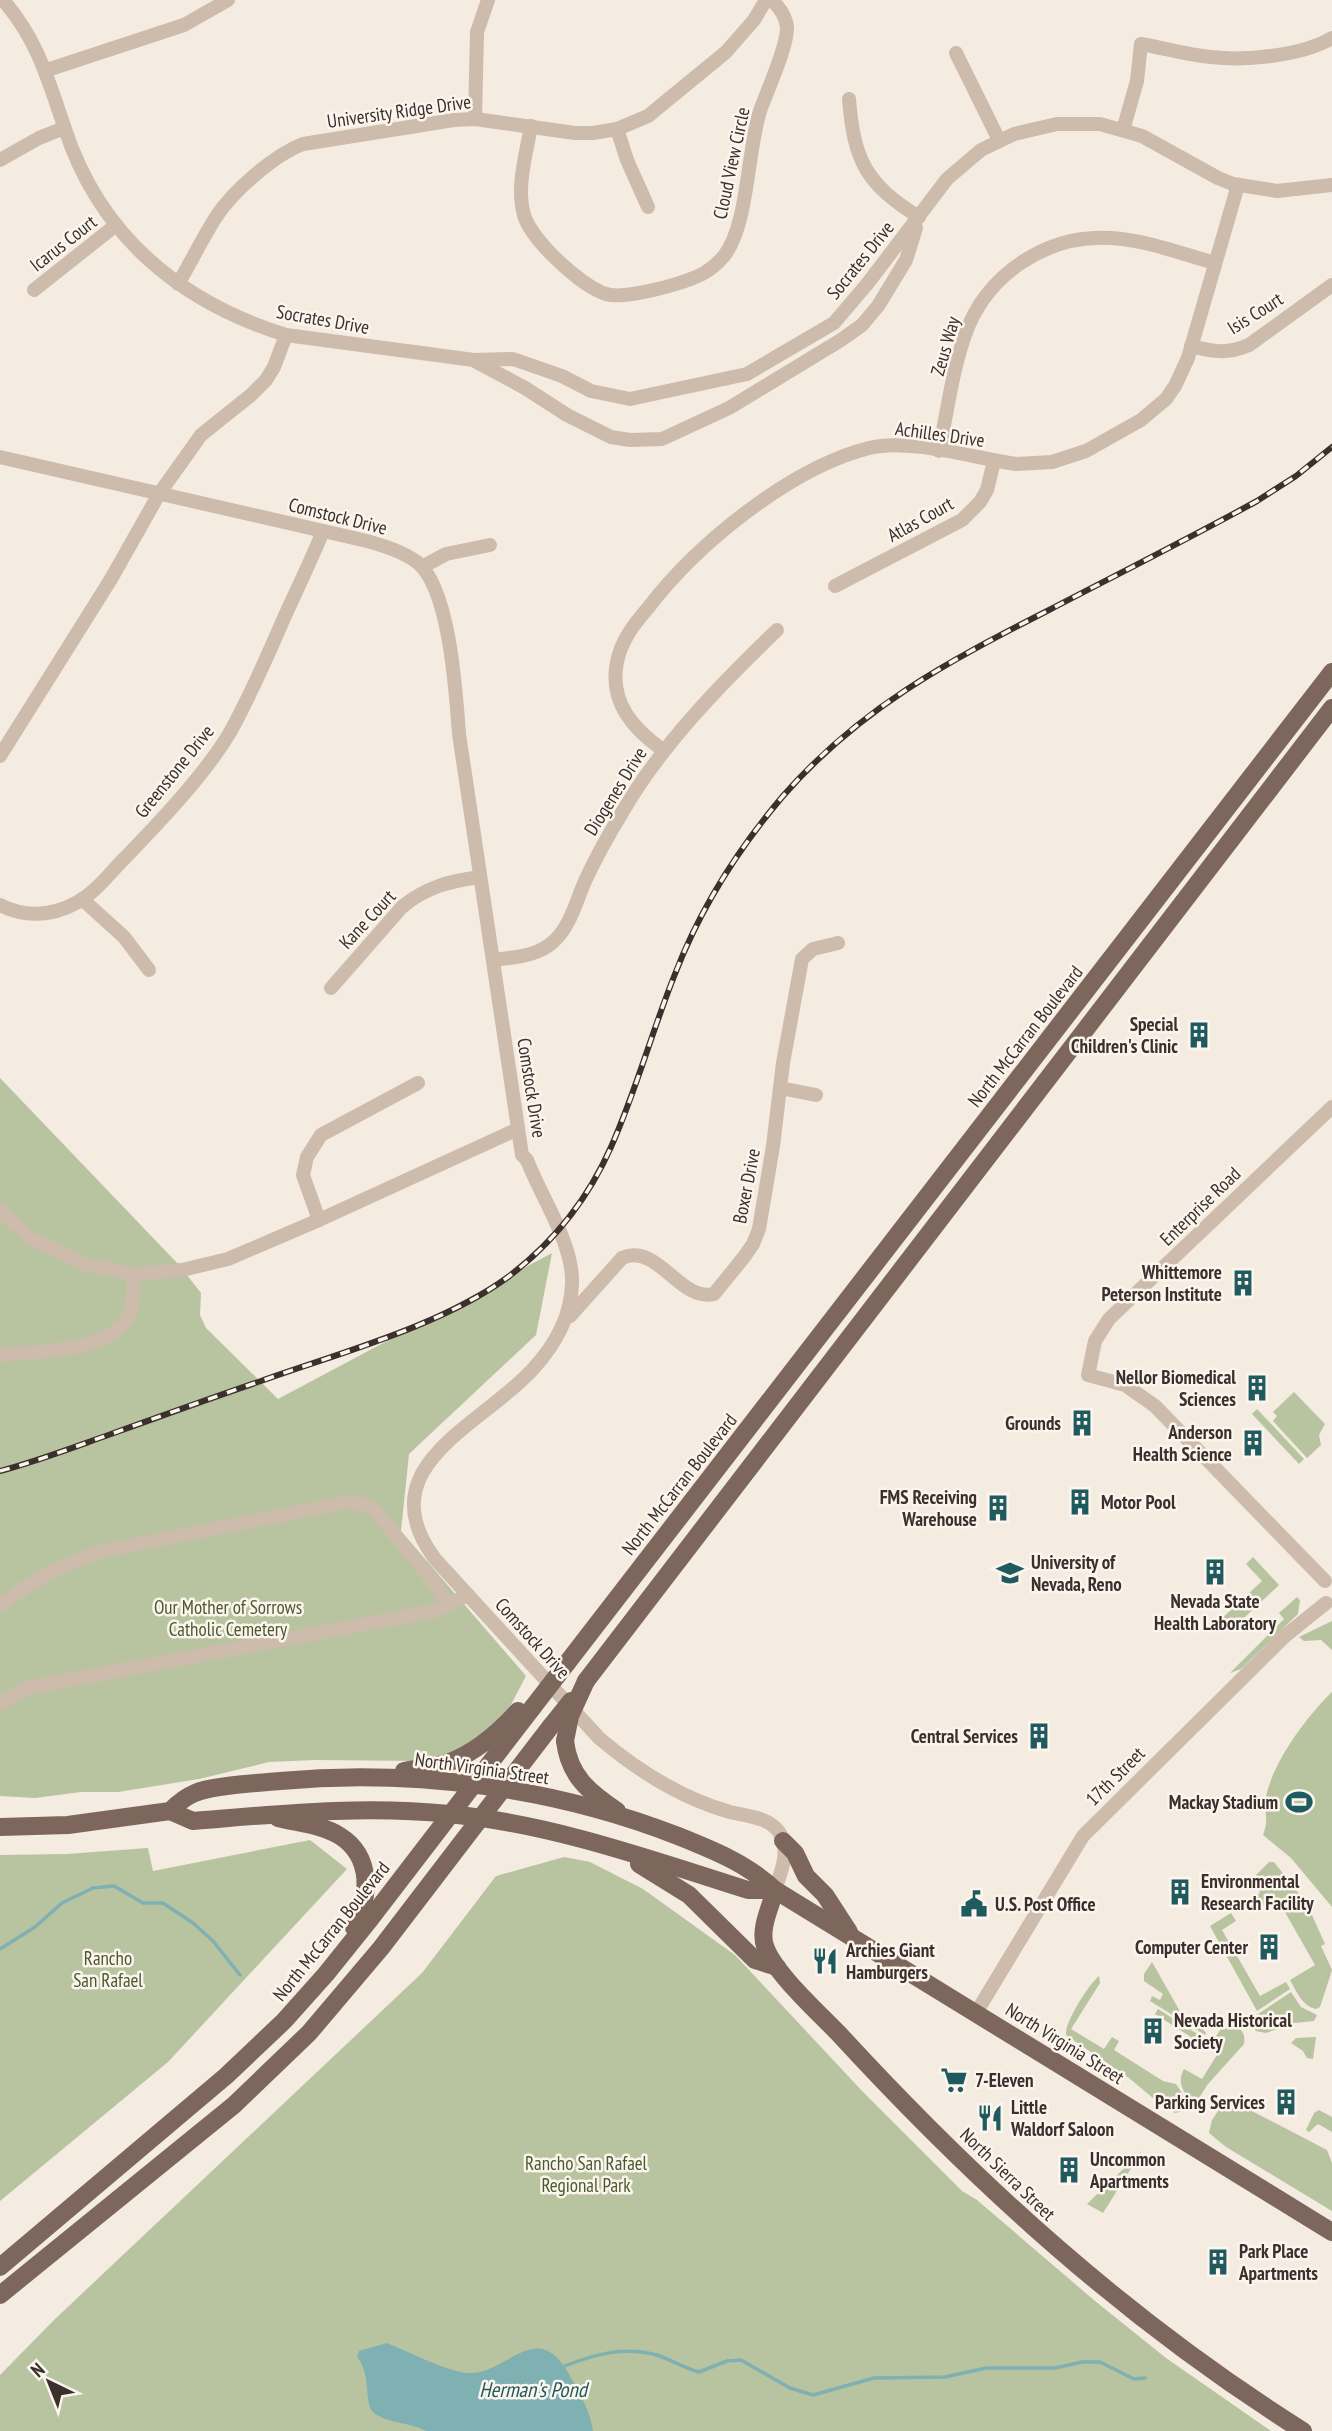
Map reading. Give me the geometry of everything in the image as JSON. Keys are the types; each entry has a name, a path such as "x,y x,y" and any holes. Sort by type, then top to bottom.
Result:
{"main road":[{"path":"1313,696 1332,660"},
{"name":"North McCarran Boulevard","path":"0,2267 226,2076 284,2021 326,1974 474,1786 531,1704 567,1663 1332,672"},
{"path":"0,2295 234,2105 282,2061 363,1971 1332,708"},
{"path":"586,1681 570,1716 565,1741 570,1764 583,1786 631,1820"},
{"path":"371,1777 429,1767 459,1758 500,1730 531,1704"},
{"name":"North Virginia Street","path":"170,1811 181,1800 196,1792 301,1779 371,1777 417,1779 504,1789 576,1804 631,1820 721,1855 757,1873 775,1890 1332,2232"},
{"name":"North Virginia Street","path":"0,1827 68,1825 170,1811 193,1821 356,1809 452,1814 537,1828 748,1890 775,1890"},
{"path":"261,1815 328,1830 342,1837 360,1858 367,1886 365,1902 355,1925 326,1974"},
{"path":"783,1841 796,1853 806,1876 825,1895 851,1935"},
{"path":"615,1849 689,1895 755,1961 777,1967"},
{"name":"North Sierra Street","path":"775,1890 763,1939 765,1947 777,1967 852,2048 1020,2217 1110,2293 1189,2354 1303,2431"}],"street":[{"name":"Socrates Drive","path":"3,0 22,24 47,70 64,128 87,181 116,225 135,247 178,284 228,314 286,335 474,360 513,359 562,376 591,391 630,399 747,374 834,323 947,179 973,156 999,140 1036,127 1100,124 1123,130 1160,145 1218,178 1238,185 1278,191 1332,185"},
{"path":"47,70 184,25 228,0"},
{"path":"475,119 477,32 488,0"},
{"name":"University Ridge Drive","path":"178,284 227,202 271,161 289,149 316,142 454,120 475,119 575,133 617,129 648,116 726,52 754,20 766,0"},
{"name":"Cloud View Circle","path":"531,126 521,204 531,232 548,252 594,288 615,296 639,293 703,274 724,255 737,230 758,116 786,37 785,18 772,0"},
{"path":"1123,130 1137,81 1141,44 1226,58 1291,54 1314,48 1332,38"},
{"path":"956,53 999,140"},
{"path":"849,99 852,131 863,165 884,192 919,217"},
{"path":"0,160 39,138 64,128"},
{"path":"617,129 627,160 648,207"},
{"name":"Achilles Drive","path":"663,750 645,738 627,718 615,677 620,651 625,638 659,593 707,544 765,499 822,467 872,447 908,446 994,461 1034,464 1061,460 1086,451 1141,420 1166,399 1175,386 1191,346 1238,185"},
{"name":"Socrates Drive","path":"474,360 599,432 630,440 662,439 729,408 862,325 878,306 906,260 919,217"},
{"name":"Icarus Court","path":"34,290 116,225"},
{"name":"Zeus Way","path":"939,451 960,352 971,319 993,287 1020,262 1046,249 1072,241 1111,238 1130,240 1215,263"},
{"name":"Isis Court","path":"1191,346 1213,352 1238,350 1249,345 1332,285"},
{"path":"0,756 111,579 159,494 201,435 266,380 286,335"},
{"name":"Comstock Drive","path":"0,457 386,547 404,554 429,575 438,595 456,688 459,734 522,1155 527,1160 563,1238 571,1261 572,1291 564,1323 533,1369 516,1386 457,1432 422,1472 416,1486 414,1518 424,1544 599,1738 663,1785 694,1800 771,1824 783,1841"},
{"name":"Atlas Court","path":"835,586 962,520 972,512 987,490 994,461"},
{"name":"Greenstone Drive","path":"0,905 15,912 47,913 65,908 94,890 145,837 207,765 228,736 323,531"},
{"path":"422,567 446,554 490,545"},
{"name":"Diogenes Drive","path":"493,960 529,955 541,950 561,934 604,844 663,750 777,630"},
{"name":"Kane Court","path":"331,988 413,898 443,883 481,877"},
{"path":"82,899 124,937 149,970"},
{"name":"Boxer Drive","path":"564,1323 622,1258 629,1254 645,1258 699,1295 713,1294 744,1257 759,1229 802,959 813,949 838,943"},
{"path":"319,1220 303,1175 307,1157 321,1135 418,1083"},
{"path":"780,1088 816,1095"},
{"name":"Enterprise Road","path":"1329,1579 1155,1406 1125,1385 1088,1375 1095,1341 1110,1319 1332,1107"},
{"path":"0,1211 30,1238 84,1264 134,1274 182,1270 228,1259 519,1129"},
{"path":"0,1355 83,1346 113,1335 130,1315 134,1274"},
{"path":"0,1605 61,1567 103,1551 348,1502 367,1505 374,1510 436,1585 448,1604"},
{"path":"1329,1579 1321,1590 1329,1605"},
{"path":"0,1704 27,1688 435,1611 468,1595"},
{"name":"17th Street","path":"976,2013 1083,1836 1285,1636 1329,1605"},
{"path":"775,1890 785,1858 783,1841"}],"green space":[{"name":"Our Mother of Sorrows Catholic Cemetery","path":"0,1078 179,1265 201,1293 200,1315 206,1328 278,1399 552,1253 536,1335 409,1454 401,1531 526,1676 506,1714 493,1729 454,1751 424,1761 269,1762 199,1779 118,1792 81,1792 35,1798 0,1796"},
{"path":"1294,1392 1325,1424 1319,1435 1321,1445 1307,1458 1273,1421 1277,1416 1273,1412"},
{"path":"1257,1409 1304,1459 1299,1464 1252,1414"},
{"path":"1253,1557 1279,1585 1229,1632 1219,1621 1262,1581 1246,1564"},
{"path":"1297,1597 1300,1600 1298,1614 1241,1669 1230,1673 1284,1619 1279,1613"},
{"path":"1332,1621 1332,1650 1321,1640 1304,1641 1299,1637"},
{"name":"Mackay Stadium","path":"1332,1692 1332,1907 1291,1858 1263,1835 1266,1824 1266,1797 1276,1769 1302,1726"},
{"name":"Rancho San Rafael","path":"310,1840 347,1869 168,2062 0,2201 0,1855 67,1854 148,1848 153,1871"},
{"name":"Rancho San Rafael Regional Park","path":"564,1857 590,1862 643,1889 735,1955 864,2093 962,2191 977,2200 1166,2358 1271,2431 0,2431 0,2375 54,2320 422,1973 496,1876"},
{"path":"1269,1862 1274,1862 1307,1904 1325,1944 1321,1946 1332,1970 1320,2007 1316,2009 1303,2002 1290,1980 1315,1965 1277,1898 1262,1906 1256,1895 1260,1893 1254,1877"},
{"path":"1231,1913 1236,1921 1222,1930 1260,1996 1286,1982 1290,1989 1257,2011 1210,1926"},
{"path":"1152,1962 1186,2022 1194,2018 1205,2035 1150,2001 1152,1996 1160,2000 1163,1994 1144,1981 1144,1974"},
{"path":"1099,1976 1100,1983 1071,2029 1104,2049 1112,2037 1119,2041 1114,2050 1163,2081 1176,2084 1190,2105 1188,2110 1175,2113 1160,2104 1129,2078 1066,2035 1066,2029 1078,2004"},
{"path":"1291,1992 1301,2007 1317,2015 1314,2021 1294,2023 1266,2033 1256,2031 1249,2020"},
{"path":"1158,2009 1199,2035 1184,2048 1191,2037 1155,2014"},
{"path":"1231,2024 1242,2031 1244,2044 1208,2084 1195,2104 1182,2088 1184,2069 1202,2079 1225,2042 1216,2036 1221,2029"},
{"path":"1316,2037 1313,2059 1307,2058 1303,2051 1291,2043 1296,2038"},
{"path":"1227,2098 1327,2150 1332,2163 1332,2211 1226,2147 1209,2133 1212,2120"},
{"path":"1319,2110 1332,2117 1332,2132 1318,2124 1309,2132 1306,2130 1314,2113"},
{"path":"1142,2151 1103,2213 1087,2204"}],"water":[{"name":"Herman's Pond","path":"387,2343 439,2365 468,2373 496,2366 522,2352 546,2350 558,2358 570,2376 587,2410 593,2431 426,2431 380,2417 371,2409 362,2364 357,2357 359,2351"}],"waterway":[{"path":"0,1949 35,1927 62,1903 93,1888 114,1886 143,1903 163,1903 193,1923 213,1941 240,1975"},
{"path":"565,2366 622,2351 657,2355 699,2372 727,2361 741,2360 790,2388 813,2395 874,2378 945,2377 986,2368 1055,2368 1082,2362 1100,2362 1134,2379 1145,2378"}],"railway":[{"path":"0,1471 56,1454 389,1337 452,1310 508,1277 554,1235 592,1184 620,1126 685,950 708,903 751,837 812,765 874,712 940,668 1257,501 1296,476 1332,447"}],"place":[{"name":"Special Children's Clinic","path":"1199,1035"},
{"name":"Whittemore Peterson Institute","path":"1243,1283"},
{"name":"Nellor Biomedical Sciences","path":"1257,1388"},
{"name":"Grounds","path":"1082,1423"},
{"name":"Anderson Health Science","path":"1253,1443"},
{"name":"Motor Pool","path":"1080,1502"},
{"name":"FMS Receiving Warehouse","path":"998,1508"},
{"name":"Nevada State Health Laboratory","path":"1215,1572"},
{"name":"University of Nevada, Reno","path":"1010,1573"},
{"name":"Central Services","path":"1039,1736"},
{"name":"Mackay Stadium","path":"1299,1802"},
{"name":"Environmental Research Facility","path":"1180,1892"},
{"name":"U.S. Post Office","path":"974,1904"},
{"name":"Computer Center","path":"1269,1947"},
{"name":"Archies Giant Hamburgers","path":"825,1961"},
{"name":"Nevada Historical Society","path":"1153,2031"},
{"name":"7-Eleven","path":"954,2080"},
{"name":"Parking Services","path":"1286,2102"},
{"name":"Little Waldorf Saloon","path":"990,2118"},
{"name":"Uncommon Apartments","path":"1069,2170"},
{"name":"Park Place Apartments","path":"1218,2262"}]}
